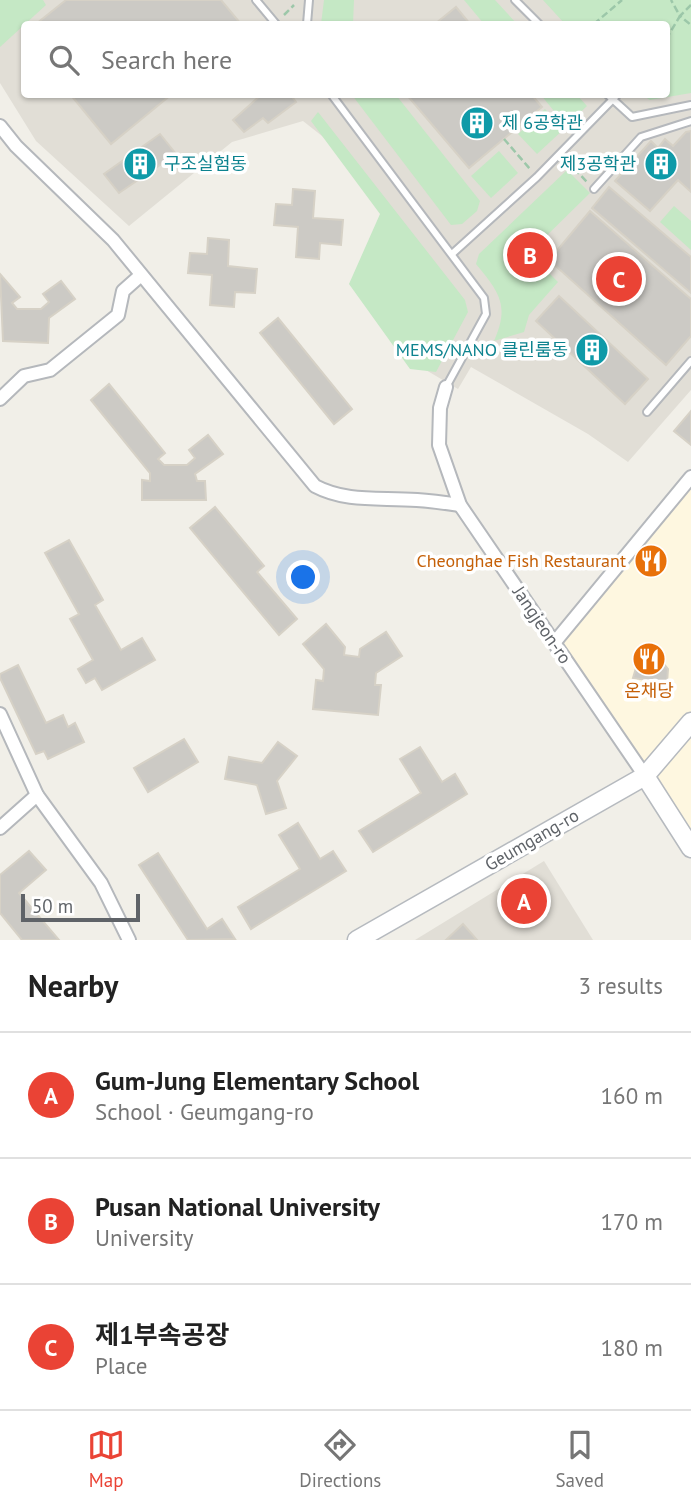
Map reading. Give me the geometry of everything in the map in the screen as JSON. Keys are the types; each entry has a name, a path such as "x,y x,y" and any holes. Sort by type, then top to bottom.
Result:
{"main road":[{"name":"Geumgang-ro","path":"357,940 645,776 691,722"},
{"name":"Jangjeon-ro","path":"645,776 691,848"}],"street":[{"path":"0,126 16,146 113,240 315,486 331,495 345,498 417,500 460,505"},
{"path":"0,399 24,376 50,370 118,315 123,291 141,275"},
{"name":"Jangjeon-ro","path":"446,387 440,408 439,445 460,505 645,776"},
{"path":"554,643 691,477"},
{"path":"0,714 37,795 101,883 129,940"},
{"path":"0,828 37,795"}],"lane":[{"path":"256,0 276,21"},
{"path":"307,21 309,0"},
{"path":"515,0 536,21"},
{"path":"334,98 484,298 486,314 446,387"},
{"path":"452,254 537,177 616,98 632,117 691,105"},
{"path":"594,189 641,137 691,121"},
{"path":"647,412 691,362"}],"path":[{"path":"598,21 622,0"},
{"path":"671,0 680,16 691,25"},
{"path":"278,21 294,5"},
{"path":"670,34 680,16 691,5"},
{"path":"504,139 537,177"},
{"path":"560,154 594,189"}],"shaded area":[{"path":"0,0 691,0 691,390 628,462 588,434 471,367 458,389 409,360 388,218 341,151 303,121 232,142 129,226 36,141 0,83"},
{"path":"691,487 691,837 561,643"},
{"path":"544,861 593,940 415,940"}],"green space":[{"path":"0,0 43,0 46,5 28,21 21,21 21,28 0,47"},
{"path":"324,0 354,0 353,21 321,21"},
{"path":"464,0 495,0 514,21 482,21"},
{"path":"543,0 691,0 691,93 670,97 670,21 562,21"},
{"path":"354,98 398,98 480,201 477,211 462,224 451,225"},
{"path":"543,98 580,98 587,106 566,126"},
{"path":"545,109 564,129 537,154 518,134"},
{"path":"318,112 465,300 468,312 436,372 410,369 349,284 380,214 311,121"},
{"path":"499,151 518,173 491,198 471,176"},
{"path":"567,170 590,193 529,253 558,282 529,315 524,332 494,341 501,318 500,300 476,264 479,254"},
{"path":"674,206 691,221 691,250 660,222"}],"building":[{"path":"66,0 221,0 238,21 40,21"},
{"path":"456,7 468,21 439,21"},
{"path":"73,98 167,98 111,144"},
{"path":"258,98 293,98 296,102 268,123 263,118 244,132 233,120"},
{"name":"제 6공학관","path":"409,98 534,98 542,107 469,168"},
{"name":"제3공학관","path":"691,131 691,192 678,180 650,211 615,181 651,141 658,148 665,139 673,146 686,132"},
{"name":"구조실험동","path":"160,134 176,154 119,193 104,174"},
{"path":"609,187 691,257 691,293 592,208"},
{"path":"293,189 315,191 313,218 343,220 341,245 320,243 319,259 296,257 298,227 274,225 276,204 292,205"},
{"path":"590,211 691,299 691,336 666,365 549,260"},
{"path":"208,238 229,240 228,266 257,269 255,293 235,292 234,307 210,305 212,275 188,273 190,253 207,254"},
{"path":"0,274 20,297 12,303 17,309 41,309 49,302 43,294 61,281 75,299 49,318 48,343 3,341"},
{"name":"MEMS/NANO 클린룸동","path":"559,296 648,379 625,404 536,321"},
{"path":"278,318 352,409 334,424 260,333"},
{"path":"109,384 165,453 158,459 164,465 187,465 195,458 189,450 208,435 223,454 195,474 197,481 205,481 206,500 142,500 142,480 150,481 150,473 91,400"},
{"path":"691,411 691,445 674,431"},
{"path":"215,507 264,566 257,572 297,619 279,635 190,528"},
{"path":"69,540 103,600 95,605 121,650 142,638 155,660 102,690 95,678 86,683 78,669 93,660 70,619 79,614 45,553"},
{"path":"326,624 345,647 344,655 359,657 360,649 386,632 402,656 376,673 375,685 381,685 378,715 313,709 316,680 323,681 324,669 303,644"},
{"name":"온채당","path":"642,648 651,648 668,669 667,683 633,678"},
{"path":"18,665 46,723 63,715 68,727 75,723 84,742 48,759 44,751 36,754 0,678 0,674"},
{"path":"184,739 198,762 148,792 134,768"},
{"path":"278,742 297,756 277,781 286,808 266,814 257,785 225,779 229,757 262,763"},
{"path":"420,747 442,782 455,774 467,794 373,852 359,831 421,793 400,759"},
{"path":"298,823 320,859 333,851 346,871 251,929 238,907 300,869 279,835"},
{"path":"29,851 46,870 19,893 59,940 22,940 0,913 0,875"},
{"path":"158,853 207,929 222,919 235,939 188,940 139,865"},
{"path":"463,924 477,940 446,940"}],"place":[{"name":"제 6공학관","path":"477,123"},
{"name":"구조실험동","path":"140,164"},
{"name":"제3공학관","path":"661,164"},
{"name":"Pusan National University","path":"530,255"},
{"name":"제1부속공장","path":"619,279"},
{"name":"MEMS/NANO 클린룸동","path":"592,350"},
{"name":"Cheonghae Fish Restaurant","path":"651,561"},
{"name":"온채당","path":"649,659"},
{"name":"Gum-Jung Elementary School","path":"524,901"}]}
